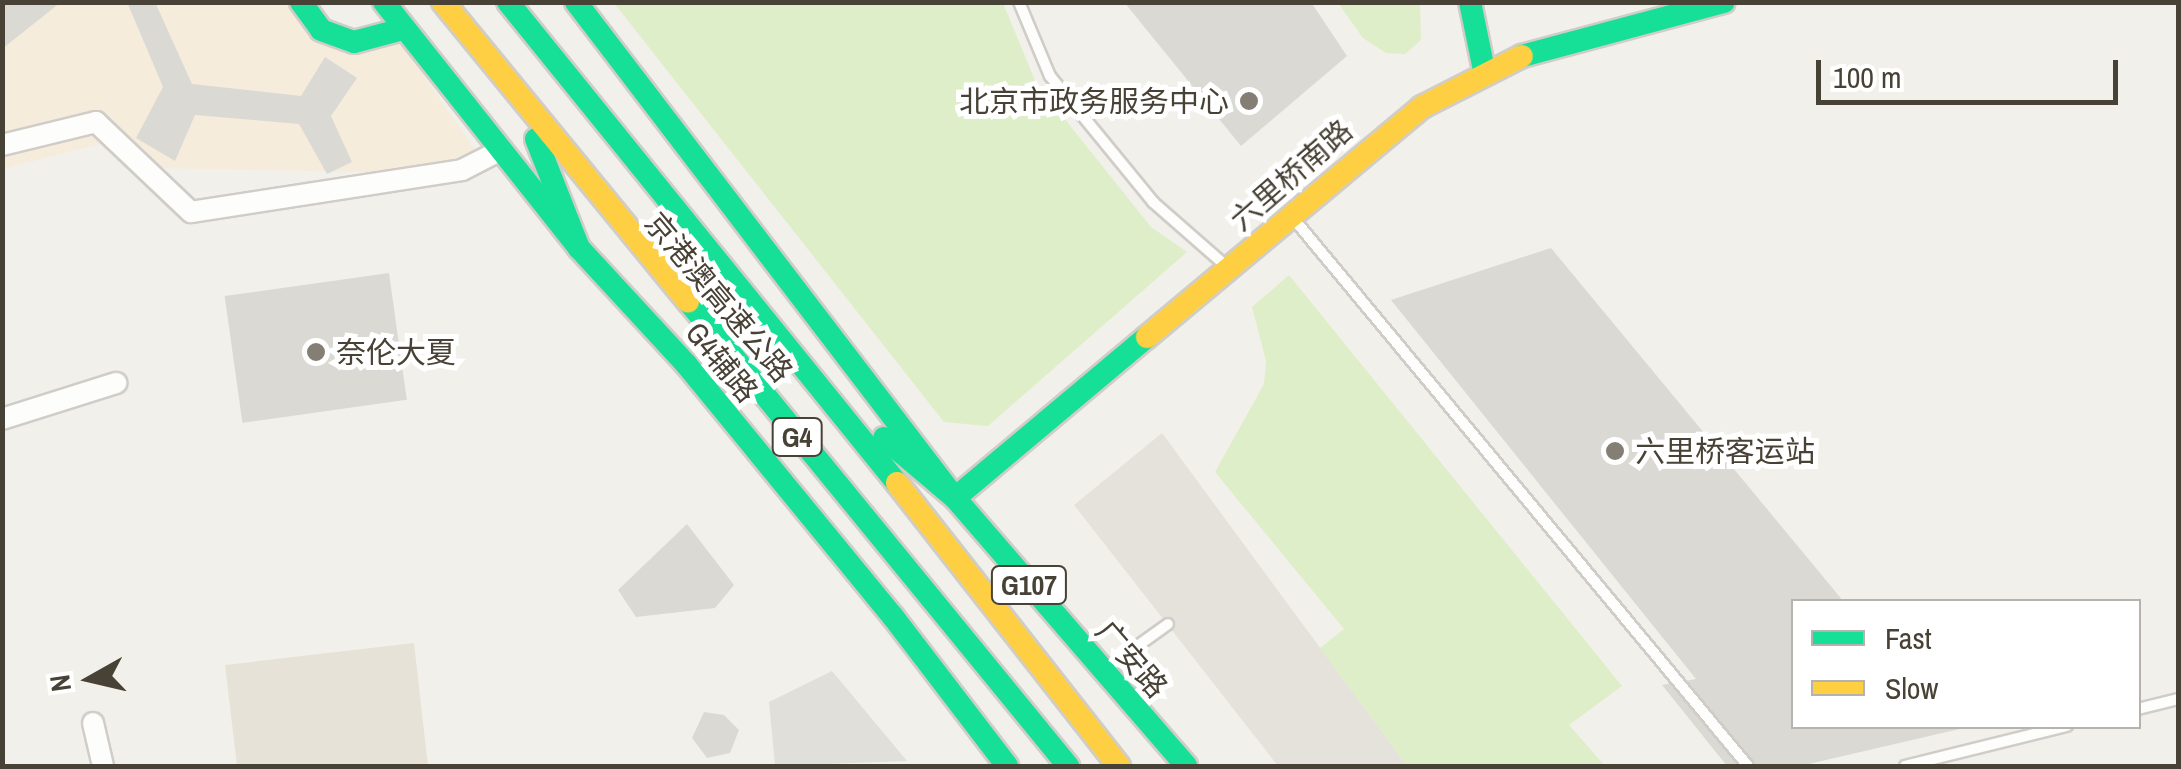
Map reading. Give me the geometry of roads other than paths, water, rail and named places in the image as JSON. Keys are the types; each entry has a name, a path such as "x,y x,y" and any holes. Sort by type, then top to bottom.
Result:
{"main road":[{"path":"301,2 321,30 354,42 403,29"},
{"name":"G4辅路","path":"384,2 578,248 686,364 1007,766"},
{"name":"京港澳高速公路","path":"443,2 524,109 1068,766"},
{"name":"京港澳高速公路","path":"508,2 818,381"},
{"path":"576,2 955,498"},
{"path":"1470,2 1484,70"},
{"name":"六里桥南路","path":"955,498 1394,128 1484,70 1570,38 1724,2"},
{"path":"524,109 578,248"},
{"name":"G107","path":"818,381 955,498"},
{"name":"G4","path":"818,381 1119,766"},
{"name":"广安路","path":"955,498 1186,766"},
{"path":"1102,672 1158,766"}],"street":[{"path":"2,146 96,122 191,212 462,170 499,151"},
{"path":"2,420 116,383"},
{"path":"93,724 104,766"}],"lane":[{"path":"1020,2 1050,76 1153,202 1229,268"},
{"path":"1289,214 1748,766"},
{"path":"1102,672 1168,624"},
{"path":"2141,708 2178,699"},
{"path":"1905,766 2056,729"}],"place":[{"name":"北京市政务服务中心","path":"1249,101"},
{"name":"奈伦大夏","path":"316,352"},
{"name":"六里桥客运站","path":"1615,451"}]}
